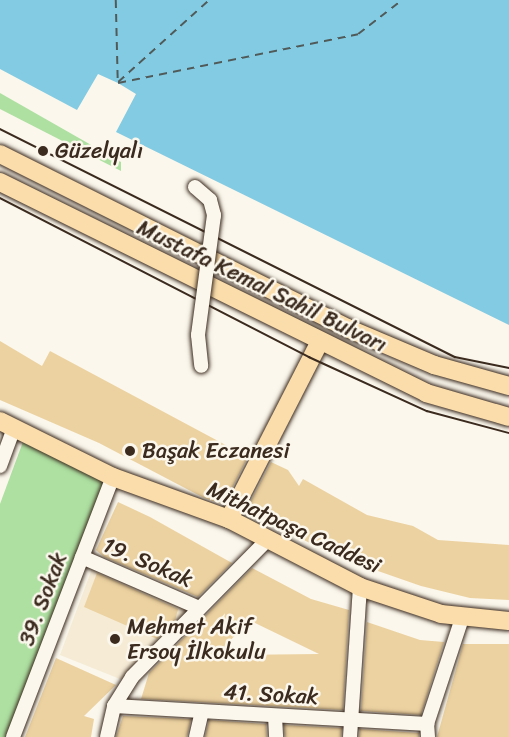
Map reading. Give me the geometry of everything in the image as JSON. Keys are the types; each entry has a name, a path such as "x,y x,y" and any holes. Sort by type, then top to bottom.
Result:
{"main road":[{"name":"Mustafa Kemal Sahil Bulvarı","path":"0,154 347,328 434,365 509,386"},
{"name":"Mustafa Kemal Sahil Bulvarı","path":"0,182 319,343 426,393 509,417"},
{"path":"230,519 319,343"},
{"name":"Mithatpaşa Caddesi","path":"7,424 113,477 230,519 360,587 462,618 509,621"}],"street":[{"path":"195,188 210,200 214,215 198,335 201,366"},
{"path":"0,466 7,424"},
{"name":"39. Sokak","path":"13,737 113,477"},
{"path":"107,737 114,706 132,677 197,607 267,540"},
{"name":"19. Sokak","path":"82,557 197,607"},
{"path":"350,737 349,718 360,587"},
{"path":"427,730 462,618"},
{"name":"41. Sokak","path":"114,706 349,718 427,730"},
{"path":"196,737 202,712"},
{"path":"275,716 276,737"}],"shaded area":[{"name":"Mehmet Akif Ersoy İlkokulu","path":"93,566 189,607 125,681 60,655"}],"green space":[{"path":"0,93 121,162 121,171 0,109"},
{"path":"24,439 108,481 9,737 0,737 0,504"}],"water":[{"path":"0,0 509,0 509,325 116,132 136,94 118,83 98,74 77,110 0,69"}],"building":[{"path":"0,341 42,366 50,351 248,457 227,498 219,503 204,498 99,443 0,400"},
{"path":"271,462 288,470 299,486 303,479 367,515 413,526 438,540 509,545 509,600 470,598 421,586 335,556 246,510"},
{"path":"118,502 150,517 232,563 198,597 104,557 96,550"},
{"path":"252,568 311,599 349,610 343,710 141,699 149,673","holes":["249,620 319,654 217,655"]},
{"path":"97,573 178,609 175,621 157,639 84,607"},
{"path":"367,622 420,640 444,642 421,715 361,711"},
{"path":"463,644 509,644 509,737 437,737"},
{"path":"56,658 116,685 84,716 94,719 91,737 25,737"},
{"path":"123,716 191,719 187,737 116,737"},
{"path":"209,720 266,724 267,737 205,737"},
{"path":"284,725 342,728 341,737 285,737"},
{"path":"360,729 419,733 419,737 359,737"}],"ferry route":[{"path":"116,0 118,82"},
{"path":"118,82 209,0"},
{"path":"118,83 358,34 402,0"}],"tram line":[{"path":"0,129 455,357 509,368"},
{"path":"0,198 309,357 427,411 509,433"}],"place":[{"name":"Güzelyalı","path":"43,151"},
{"name":"Başak Eczanesi","path":"130,451"},
{"name":"Mehmet Akif Ersoy İlkokulu","path":"115,639"}]}
